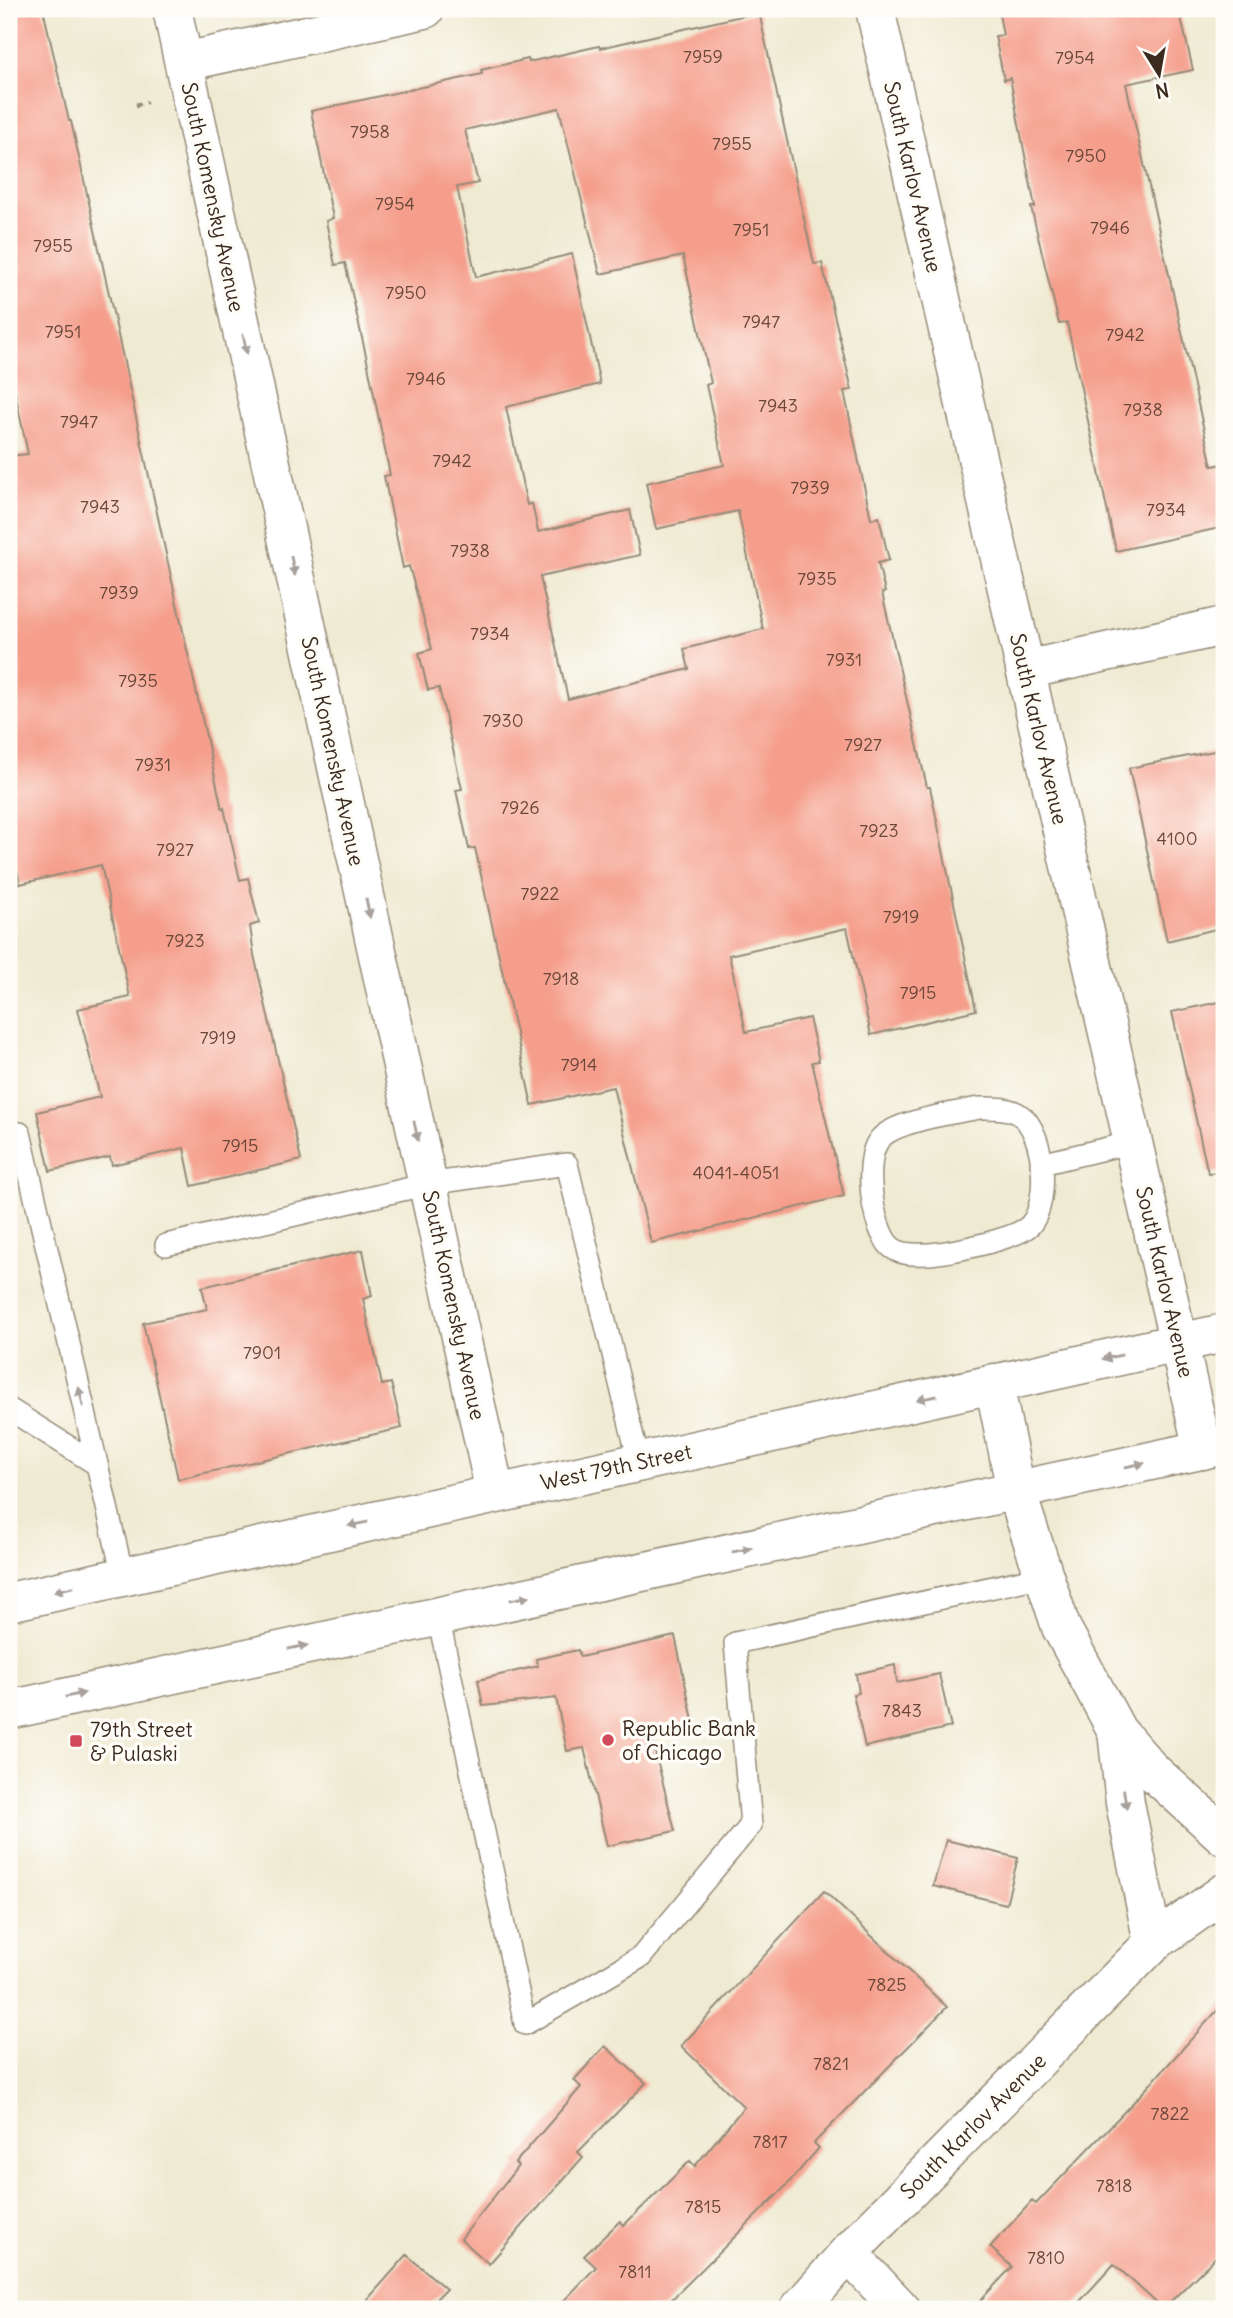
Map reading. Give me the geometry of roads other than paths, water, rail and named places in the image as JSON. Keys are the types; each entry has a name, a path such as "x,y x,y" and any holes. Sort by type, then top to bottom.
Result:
{"street":[{"name":"South Komensky Avenue","path":"173,9 495,1493"},
{"path":"184,62 425,9"},
{"name":"South Karlov Avenue","path":"875,9 1178,1342 1214,1448"},
{"path":"1025,670 1224,626"},
{"name":"West 79th Street","path":"9,1602 1224,1333"},
{"path":"994,1383 1016,1491 1061,1627 1117,1731 1152,1770 1224,1836"},
{"path":"9,1710 1214,1448"},
{"path":"1117,1731 1125,1802 1153,1943"},
{"name":"South Karlov Avenue","path":"848,2253 1153,1943 1224,1893"},
{"path":"799,2309 848,2253 901,2309"}],"lane":[{"path":"979,1108 1002,1108 1019,1114 1030,1125 1041,1164 1043,1184 1040,1210 1030,1226 1009,1237 936,1253 911,1255 890,1247 879,1227 870,1181 870,1156 880,1138 897,1127 979,1108"},
{"path":"9,1135 20,1133 122,1576"},
{"path":"1041,1164 1133,1142"},
{"path":"166,1245 428,1184 568,1164 639,1462"},
{"path":"9,1409 96,1464"},
{"path":"438,1616 525,2024 642,1957 751,1825 735,1643 1044,1576"}],"place":[{"name":"Republic Bank of Chicago","path":"608,1740"},
{"name":"79th Street & Pulaski","path":"76,1741"}]}
